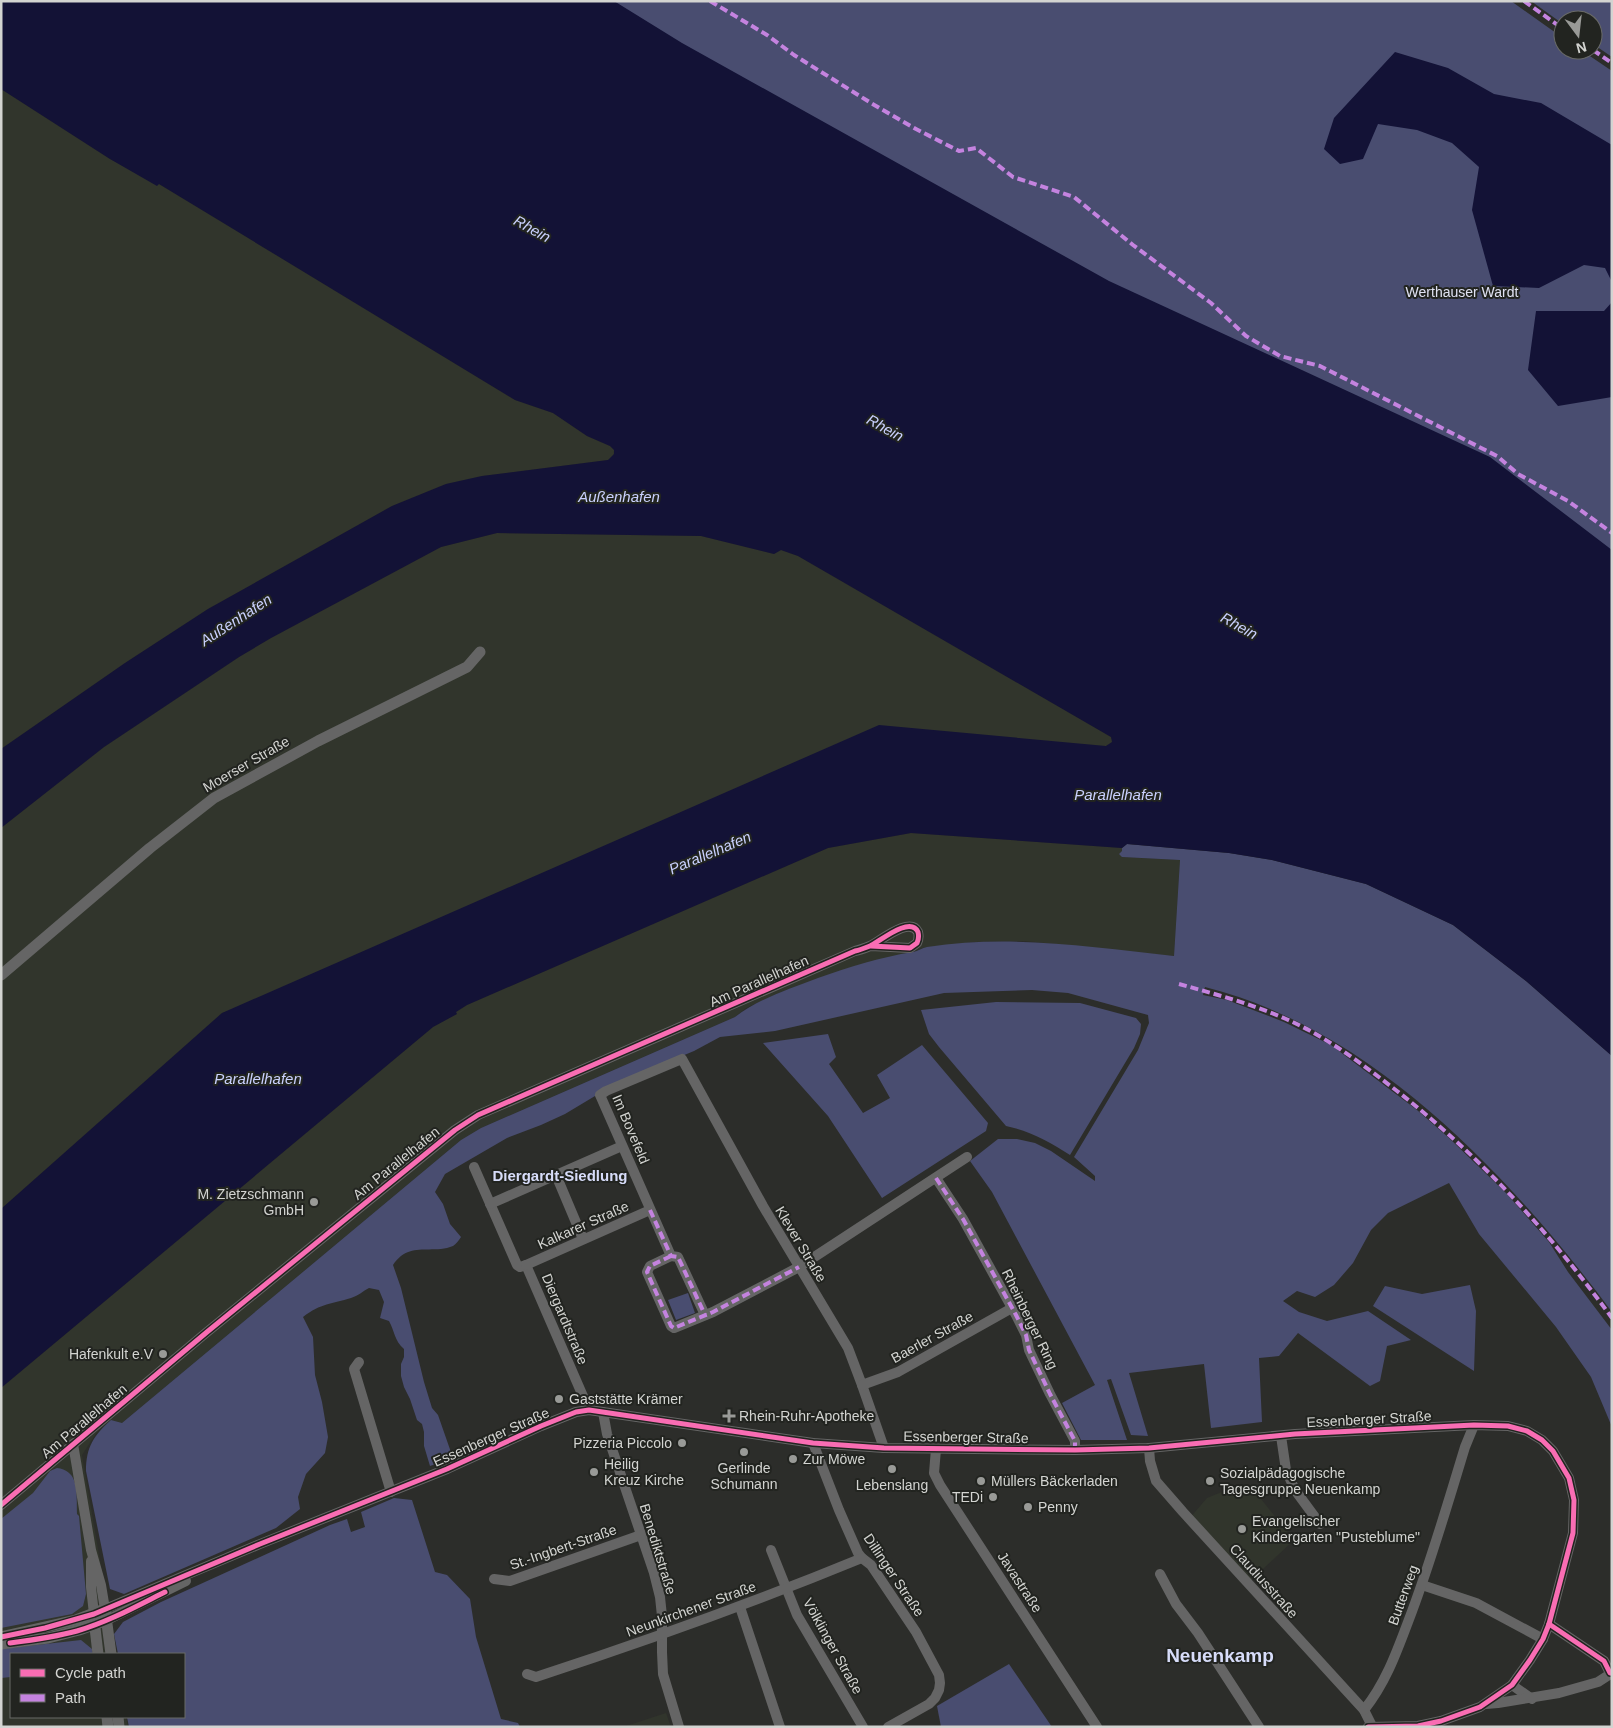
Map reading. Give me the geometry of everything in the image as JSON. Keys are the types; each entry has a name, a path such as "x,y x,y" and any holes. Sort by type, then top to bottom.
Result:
{"street":[{"name":"Moerser Straße","path":"1,975 150,848 214,798 320,740 468,668 480,652"},
{"name":"Am Parallelhafen","path":"1,1505 454,1130 478,1115 855,951 871,946"},
{"name":"Im Bovefeld","path":"682,1059 600,1095 671,1256 678,1257 705,1315"},
{"name":"Klever Straße","path":"682,1059 763,1206 848,1348 884,1448"},
{"path":"490,1204 622,1146"},
{"path":"671,1256 650,1266 648,1272 671,1326 674,1328 705,1315 799,1267 967,1157"},
{"name":"Diergardtstraße","path":"474,1167 517,1265 520,1267 526,1265 590,1410"},
{"path":"556,1175 583,1239"},
{"name":"Rheinberger Ring","path":"936,1178 963,1219 1026,1335 1029,1350 1075,1441 1075,1450"},
{"name":"Kalkarer Straße","path":"526,1265 650,1210"},
{"name":"Baerler Straße","path":"862,1385 898,1372 1012,1308"},
{"path":"359,1362 354,1369 391,1492"},
{"name":"Essenberger Straße","path":"1,1644 48,1638 94,1620 222,1560 447,1469 576,1412 590,1410 813,1443 884,1448 936,1449 1075,1450 1149,1448 1281,1436 1474,1425 1508,1426 1527,1431 1542,1440 1553,1451 1569,1478 1574,1500 1573,1533 1549,1624 1543,1639 1512,1685 1486,1704"},
{"name":"Benediktstraße","path":"603,1412 607,1434 660,1597 663,1674 679,1727"},
{"name":"Butterweg","path":"1364,1710 1375,1697 1386,1678 1422,1585 1465,1447 1474,1425"},
{"path":"1281,1436 1286,1470 1295,1490 1320,1524"},
{"name":"Dillinger Straße","path":"813,1443 858,1553 871,1565 916,1632 939,1675 939,1690 935,1698 929,1704 888,1727"},
{"path":"73,1444 91,1550 102,1585 111,1653"},
{"name":"Claudiusstraße","path":"1149,1448 1150,1461 1156,1482 1364,1710 1370,1726"},
{"name":"Javastraße","path":"936,1449 934,1473 940,1485 1097,1727"},
{"name":"St.-Ingbert-Straße","path":"494,1579 510,1581 641,1535"},
{"path":"91,1550 91,1587 98,1653"},
{"name":"Völklinger Straße","path":"771,1550 797,1615 863,1727"},
{"name":"Neunkirchener Straße","path":"527,1674 536,1677 662,1635 787,1589 862,1558"},
{"path":"1160,1574 1176,1604 1198,1633 1259,1727"},
{"path":"1422,1585 1476,1603 1543,1639"},
{"path":"740,1607 780,1727"},
{"name":"Essenberger Straße","path":"1,1637 94,1620"},
{"path":"1370,1726 1418,1726 1441,1721 1486,1704 1532,1699 1598,1682 1611,1673 1604,1661 1549,1624"},
{"path":"1512,1685 1532,1699"}],"shaded area":[{"path":"1,89 110,159 159,184 515,400 553,413 587,436 610,446 614,450 613,457 608,460 482,476 446,484 392,506 208,609 125,663 1,749"},
{"path":"497,533 701,536 774,554 781,550 798,556 1111,737 1113,742 1106,746 222,1013 1,1209 1,828 104,747 239,657 441,547"},
{"path":"911,833 1122,848 1122,857 1180,860 1174,956 1025,941 975,942 923,948 859,965 786,990 746,1008 735,1017 481,1128 461,1140 122,1423 111,1420 97,1432 82,1455 116,1653 10,1653 10,1718 126,1718 128,1727 1,1727 1,1388 433,1027 456,1014 456,1012 467,1005 828,848"},
{"name":"Evangelischer Kindergarten \"Pusteblume\"","path":"1229,1489 1253,1489 1294,1540 1248,1583 1189,1519 1207,1498"},
{"path":"666,1713 671,1727 623,1727"}],"green space":[{"name":"Werthauser Wardt","path":"601,1 1511,1 1553,31 1553,60 1596,60 1612,71 1612,566 1089,279"},
{"path":"1531,1 1612,1 1612,57 1603,51 1603,10 1553,10 1553,17"},
{"path":"1127,844 1229,853 1272,860 1366,884 1453,925 1526,981 1612,1056 1612,1312 1573,1261 1484,1161 1434,1115 1381,1073 1325,1037 1267,1008 1205,987 1203,995 1227,1000 1284,1022 1331,1045 1417,1110 1506,1193 1549,1242 1568,1272 1612,1330 1612,1427 1591,1377 1556,1327 1479,1234 1449,1183 1388,1213 1371,1230 1353,1263 1334,1285 1315,1297 1297,1291 1283,1301 1299,1312 1327,1321 1368,1311 1411,1340 1387,1346 1380,1381 1370,1386 1298,1333 1279,1356 1259,1358 1262,1422 1211,1428 1204,1364 1129,1373 1148,1436 1131,1435 1111,1379 1107,1380 1127,1440 1081,1440 1062,1403 1095,1385 992,1192 970,1161 998,1139 1017,1139 1035,1143 1051,1151 1095,1181 1095,1176 1074,1157 1138,1050 1149,1023 1148,1015 1068,993 1032,990 944,993 775,1031 720,1037 694,1051 598,1091 595,1096 565,1114 507,1138 445,1174 435,1192 443,1204 450,1224 461,1237 453,1246 413,1250 399,1257 393,1265 401,1288 432,1408 438,1415 453,1458 430,1466 424,1446 422,1424 417,1420 401,1376 404,1349 396,1339 389,1321 380,1318 384,1302 379,1290 369,1288 354,1297 321,1306 303,1317 313,1337 315,1375 328,1437 325,1453 306,1474 298,1497 300,1509 276,1528 124,1594 110,1589 86,1471 89,1448 96,1436 111,1420 122,1423 461,1140 481,1128 735,1017 754,1004 775,994 853,966 927,947 989,942 1051,943 1174,956 1180,860 1122,857 1119,854"},
{"path":"996,1002 1080,1003 1136,1018 1141,1024 1140,1034 1134,1048 1070,1155 1040,1138 1006,1126 929,1034 921,1010"},
{"path":"828,1034 836,1057 829,1064 863,1113 890,1098 877,1075 922,1045 988,1123 986,1131 882,1198 828,1116 763,1043"},
{"path":"1470,1285 1476,1311 1474,1371 1373,1306 1385,1286 1422,1294"},
{"path":"688,1293 695,1313 676,1320 668,1300"},
{"path":"57,1468 65,1470 70,1474 76,1485 77,1514 79,1516 86,1594 83,1606 72,1614 1,1628 1,1519 33,1493 50,1471"},
{"path":"394,1498 412,1500 435,1572 447,1575 470,1599 476,1637 501,1719 518,1723 520,1727 129,1727 127,1718 185,1718 185,1653 118,1653 114,1634 123,1622 161,1602 330,1525 347,1519 351,1532 365,1527 361,1512"},
{"path":"81,1640 92,1649 93,1653 10,1653 10,1677 1,1678 1,1649"},
{"path":"1009,1664 1052,1727 941,1727 937,1706"}],"water":[{"path":"1,1 614,1 682,43 1109,281 1490,457 1612,550 1612,1056 1526,981 1453,925 1366,884 1272,860 1229,853 1127,844 1122,848 911,833 828,848 467,1005 456,1012 457,1014 433,1027 1,1388 1,1209 222,1013 879,725 1106,746 1112,742 1111,737 798,556 781,550 774,554 701,536 497,533 441,547 239,657 104,747 1,828 1,749 125,663 208,609 392,506 446,484 482,476 608,460 614,454 614,450 610,446 587,436 553,413 515,400 159,184 157,186 110,159 1,89"},
{"path":"1395,52 1448,68 1494,94 1541,103 1612,145 1612,282 1605,268 1584,265 1539,288 1493,286 1472,210 1479,167 1452,143 1417,130 1378,124 1363,159 1340,164 1324,149 1334,118"},
{"path":"1612,302 1612,397 1558,406 1528,370 1536,311 1604,311"}],"marked path":[{"path":"710,1 767,35 794,55 871,103 916,129 959,151 976,148 1013,177 1074,197 1133,245 1211,303 1246,336 1280,356 1320,366 1497,456 1518,474 1568,501 1612,533"},
{"path":"1524,1 1553,22"},
{"path":"1603,57 1612,63"},
{"path":"1179,984 1247,1004 1301,1026 1344,1052 1397,1091 1457,1142 1512,1197 1564,1256 1612,1318"},
{"path":"936,1178 963,1219 1016,1315 1026,1335 1029,1350 1075,1441 1075,1450"},
{"path":"650,1210 671,1256 678,1257 705,1315"},
{"path":"671,1256 650,1266 647,1272 671,1326 674,1328 713,1312 799,1267"}],"cycle path":[{"path":"1,1505 207,1332 455,1130 478,1115 870,946 901,928 914,928 918,932 919,938 917,943 910,948 871,946"},
{"path":"1,1637 45,1628 94,1614 260,1544 447,1469 541,1426 576,1412 589,1410 813,1443 884,1448 1075,1450 1149,1448 1295,1434 1474,1425 1508,1426 1527,1431 1542,1440 1553,1451 1569,1478 1574,1500 1573,1533 1549,1624 1543,1639 1512,1685 1480,1707 1441,1721 1418,1726 1368,1727"},
{"path":"10,1643 77,1631 100,1623 165,1592"},
{"path":"1549,1624 1604,1661 1610,1673 1612,1673"}],"place":[{"name":"M. Zietzschmann GmbH","path":"314,1202"},
{"name":"Hafenkult e.V","path":"163,1354"},
{"name":"Gaststätte Krämer","path":"559,1399"},
{"name":"Rhein-Ruhr-Apotheke","path":"729,1416"},
{"name":"Pizzeria Piccolo","path":"682,1443"},
{"name":"Gerlinde Schumann","path":"744,1452"},
{"name":"Zur Möwe","path":"793,1459"},
{"name":"Lebenslang","path":"892,1469"},
{"name":"Heilig Kreuz Kirche","path":"594,1472"},
{"name":"Müllers Bäckerladen","path":"981,1481"},
{"name":"Sozialpädagogische Tagesgruppe Neuenkamp","path":"1210,1481"},
{"name":"TEDi","path":"993,1497"},
{"name":"Penny","path":"1028,1507"},
{"name":"Evangelischer Kindergarten \"Pusteblume\"","path":"1242,1529"}],"district":[{"name":"Diergardt-Siedlung","path":"560,1176"},
{"name":"Neuenkamp","path":"1220,1655"}],"water label":[{"name":"Rhein","path":"532,229"},
{"name":"Rhein","path":"885,428"},
{"name":"Außenhafen","path":"619,497"},
{"name":"Außenhafen","path":"236,620"},
{"name":"Rhein","path":"1239,626"},
{"name":"Parallelhafen","path":"1118,795"},
{"name":"Parallelhafen","path":"710,853"},
{"name":"Parallelhafen","path":"258,1079"}]}
